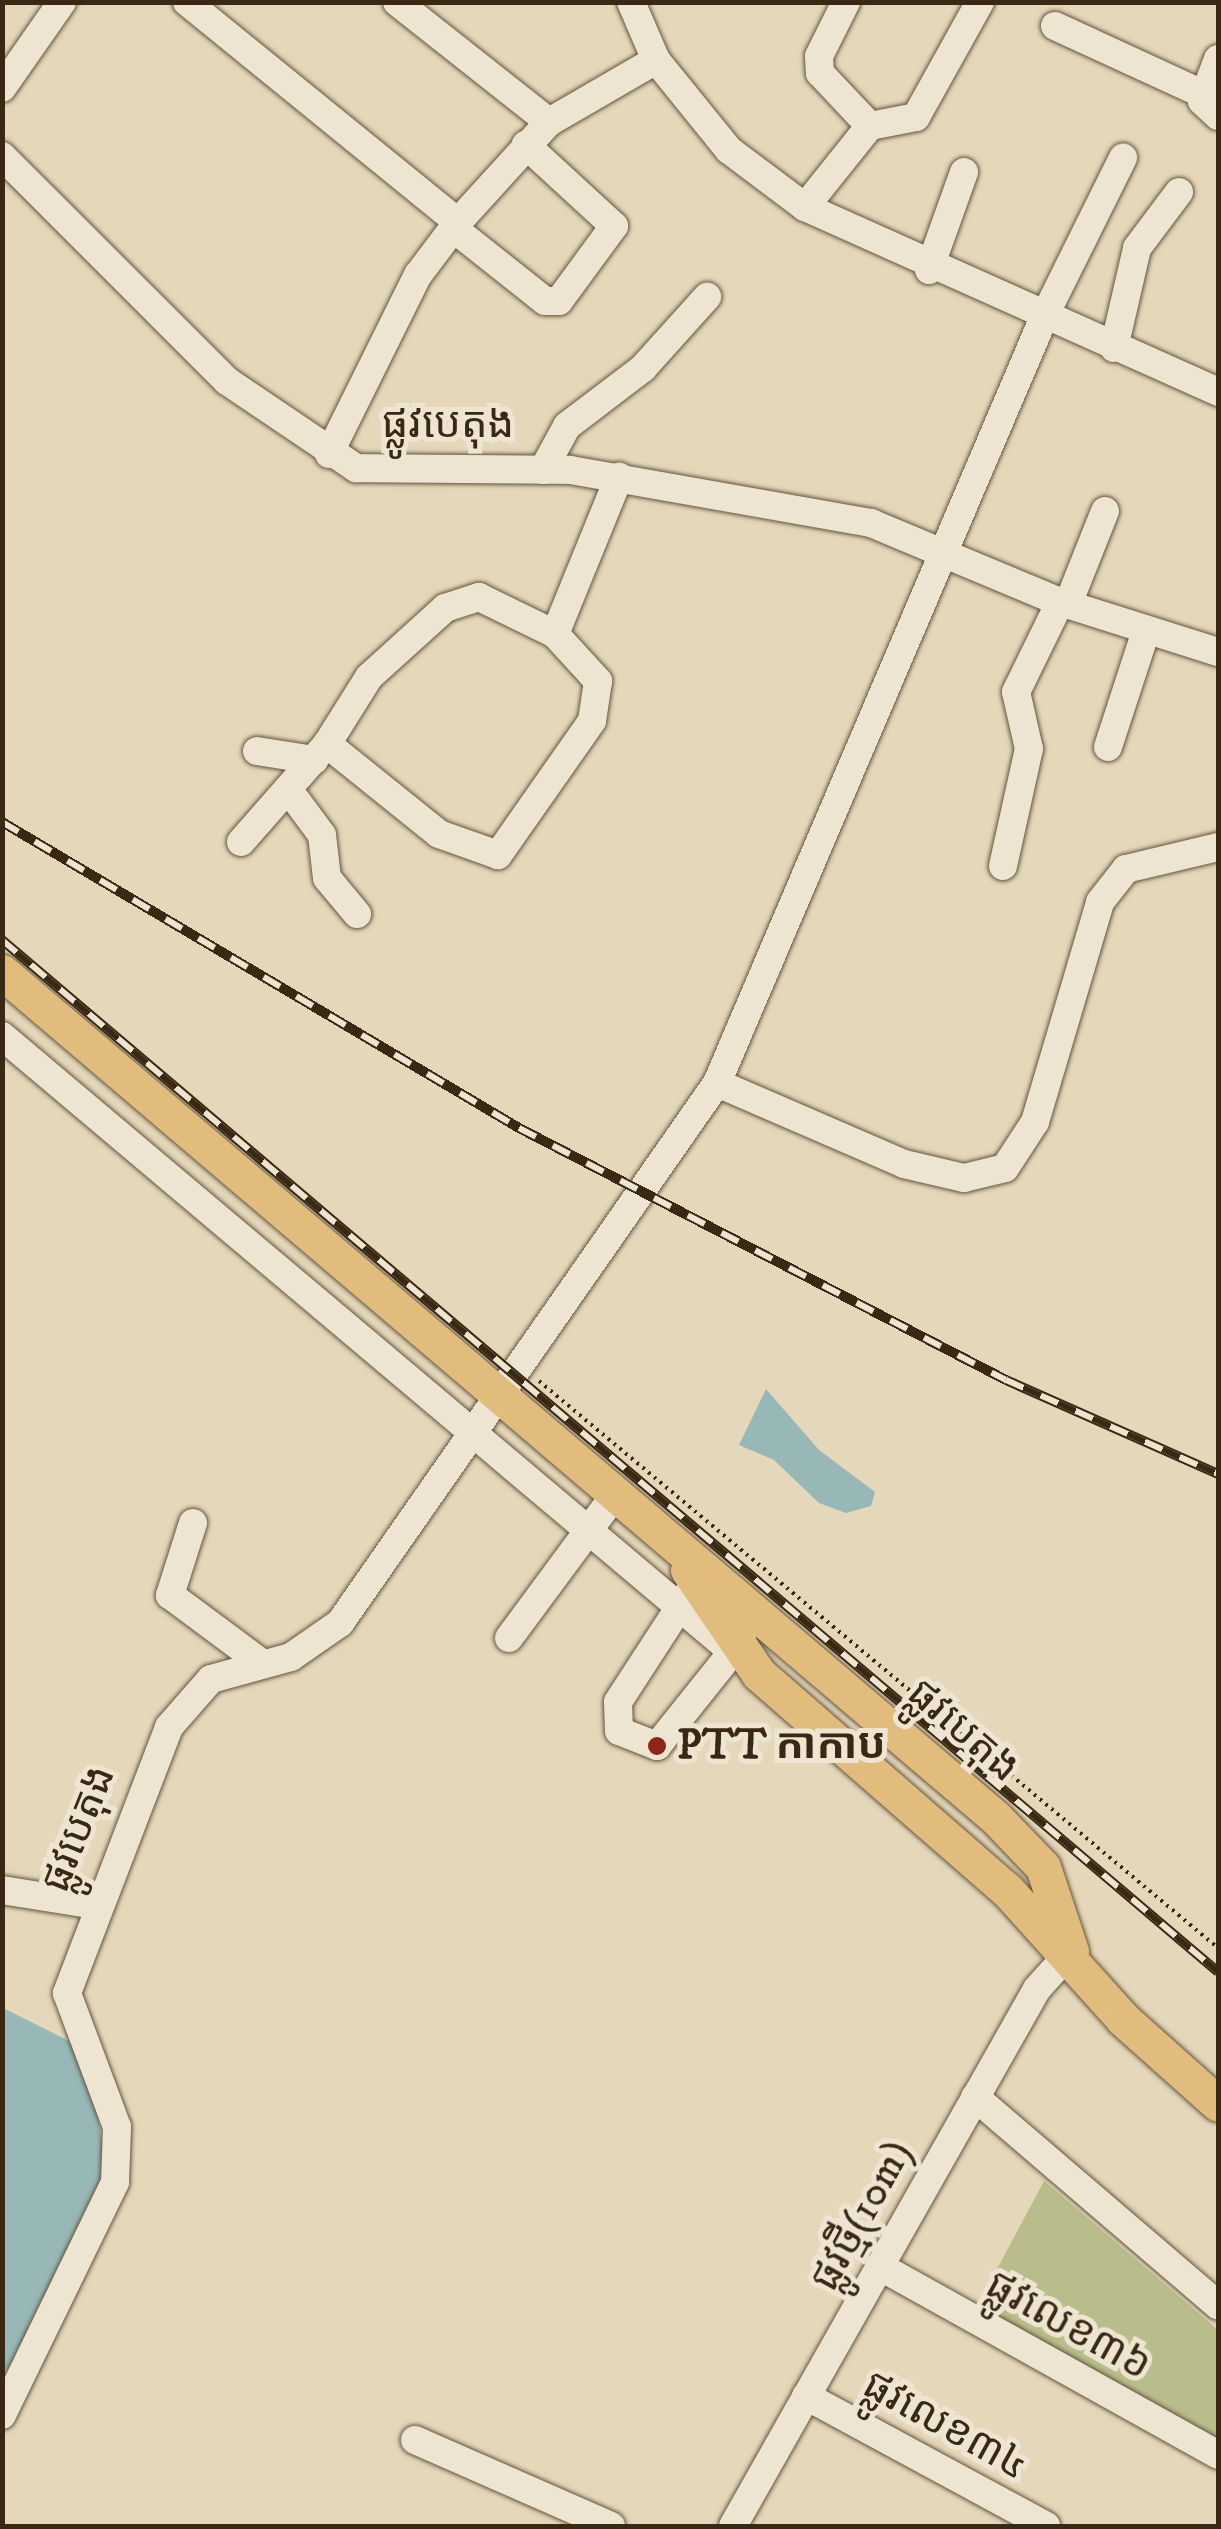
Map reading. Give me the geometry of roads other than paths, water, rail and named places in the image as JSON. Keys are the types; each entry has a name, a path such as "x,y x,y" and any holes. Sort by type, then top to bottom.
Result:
{"main road":[{"name":"ផ្លូវបេតុង","path":"3,976 663,1532 694,1586 748,1646 1071,1951 1123,2019 1218,2104"},
{"name":"ផ្លូវបេតុង","path":"748,1646 1024,1845 1042,1867 1071,1951"}],"street":[{"path":"2,88 62,2"},
{"path":"188,2 545,301 559,301 614,226 526,145"},
{"path":"398,2 550,122"},
{"path":"631,2 656,60 729,150 805,207 930,270 1218,392"},
{"path":"846,2 819,56 820,74 870,126"},
{"path":"805,207 870,126 916,117 980,2"},
{"path":"1054,26 1211,105 1218,60"},
{"path":"329,454 418,275 456,225 550,122 656,60"},
{"name":"ផ្លូវបេតុង","path":"2,156 227,381 329,454 384,475 543,470 618,477 871,523 1064,603 1218,652"},
{"name":"ផ្លូវបេតុង","path":"2,2415 102,2212 117,2127 67,1993 96,1905 182,1706 211,1679 310,1648 340,1623 476,1434 518,1363 717,1083 1044,317 1123,158"},
{"path":"930,270 964,172"},
{"path":"1114,348 1137,248 1179,192"},
{"path":"543,470 567,426 642,368 707,298"},
{"path":"555,634 618,477"},
{"path":"1003,866 1029,749 1016,692 1064,603 1105,512"},
{"path":"242,842 320,752 369,677 460,599 500,601 555,634 598,681 597,702 498,855 439,834 320,752 258,752"},
{"path":"1108,747 1146,631"},
{"path":"288,790 322,835 327,878 357,914"},
{"path":"717,1083 904,1164 964,1178 1005,1168 1035,1122 1100,902 1137,864 1218,847"},
{"path":"2,1036 590,1530 694,1586 618,1702 618,1731 657,1746 748,1646"},
{"path":"508,1638 617,1492"},
{"path":"193,1523 170,1596 263,1664"},
{"path":"2,1890 96,1905"},
{"name":"ផ្លូវថ្មី(10m)","path":"736,2526 974,2097 1037,1989 1071,1951"},
{"path":"974,2097 1218,2306"},
{"name":"ផ្លូវលេខ៣៦","path":"879,2266 1218,2456"},
{"name":"ផ្លូវលេខ៣៤","path":"806,2396 1046,2526"},
{"path":"415,2440 611,2526"}],"water":[{"path":"766,1389 819,1450 875,1492 871,1506 846,1513 819,1503 774,1460 739,1445"},
{"path":"3,2008 71,2042 96,2103 106,2171 23,2351 3,2374"}],"railway":[{"path":"2,822 519,1128 1006,1380 1218,1474"},
{"path":"2,940 1218,1972"}],"place":[{"name":"PTT កាកាប","path":"657,1746"}]}
